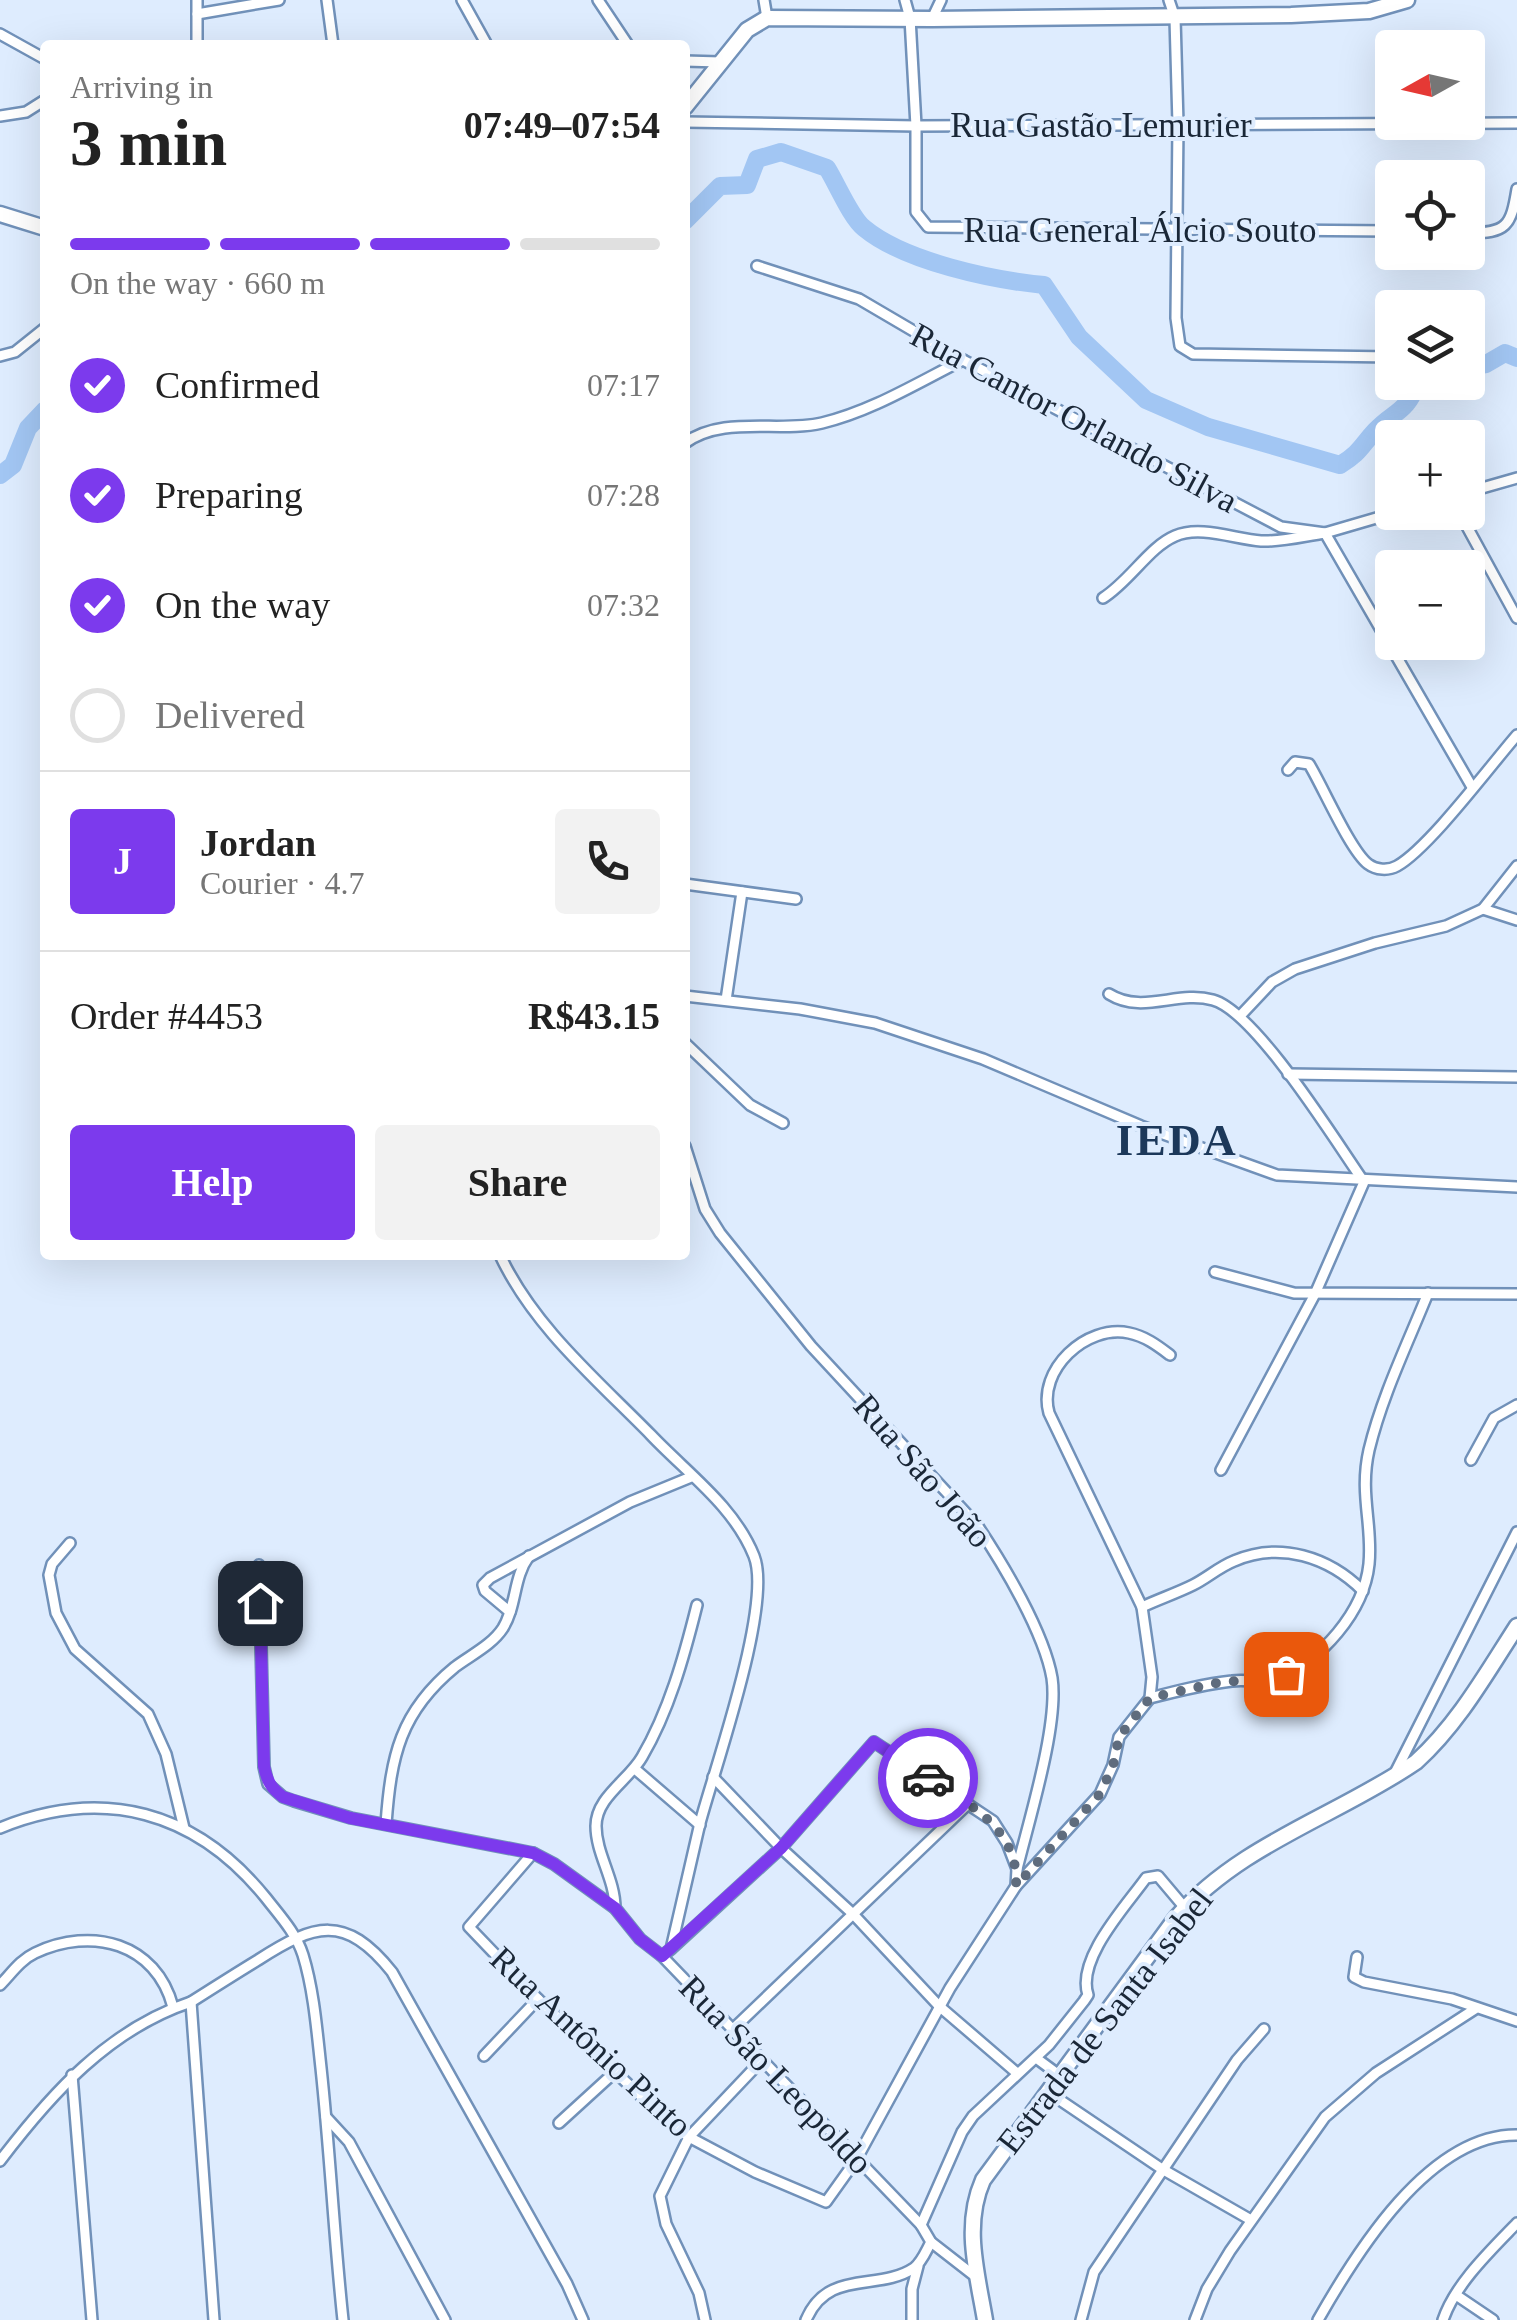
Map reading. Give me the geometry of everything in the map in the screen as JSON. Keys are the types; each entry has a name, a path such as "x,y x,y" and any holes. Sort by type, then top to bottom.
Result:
{"main road":[{"path":"690,101 747,30 767,18 1175,18 1310,7 1369,11 1407,0"},
{"path":"0,214 40,226"},
{"name":"Estrada de Santa Isabel","path":"985,2320 972,2232 975,2198 983,2180 1108,2008 1196,1894 1241,1860 1416,1762 1448,1730 1517,1626"}],"street":[{"path":"197,0 197,40"},
{"path":"198,14 279,0"},
{"path":"327,0 332,40"},
{"path":"462,0 484,40"},
{"path":"598,0 625,40"},
{"path":"764,0 767,18"},
{"path":"905,0 910,18 916,126"},
{"path":"932,19 941,0"},
{"path":"1169,0 1175,18 1178,124 1178,340 1193,354 1375,357"},
{"path":"0,34 40,56"},
{"path":"690,61 720,62"},
{"path":"0,116 26,112 40,103"},
{"name":"Rua Gastão Lemurier","path":"690,122 916,126 1517,123"},
{"name":"Rua General Álcio Souto","path":"916,126 916,212 928,227 1375,231"},
{"path":"1485,232 1497,232 1507,224 1513,215 1517,188"},
{"name":"Rua Cantor Orlando Silva","path":"757,266 845,293 963,360 1281,526 1324,533 1375,518"},
{"path":"0,356 15,352 40,332"},
{"path":"690,441 710,431 818,424 862,411 963,360"},
{"path":"1485,487 1517,478"},
{"path":"1470,530 1517,618"},
{"path":"1103,598 1127,581 1162,543 1176,535 1202,532 1266,541 1324,533 1472,787"},
{"path":"1288,770 1295,762 1309,764 1366,863 1378,868 1400,865 1517,735"},
{"path":"1240,1016 1272,982 1294,969 1446,926 1483,909 1517,866"},
{"path":"690,885 796,899"},
{"path":"726,1000 742,892"},
{"path":"1483,909 1517,920"},
{"path":"1108,994 1133,1004 1206,999 1222,1003 1240,1016 1288,1074 1364,1182"},
{"path":"690,996 875,1023 983,1059 1140,1126 1277,1176 1517,1187"},
{"path":"690,1048 750,1105 783,1124"},
{"path":"1288,1074 1517,1077"},
{"name":"Rua São João","path":"690,1162 705,1209 720,1233 811,1346 977,1525 998,1556 1043,1648 1052,1680 1052,1710 1016,1886 939,2006 856,2160 826,2202"},
{"path":"1222,1470 1315,1294 1364,1182"},
{"path":"503,1260 528,1304 565,1348 728,1510 756,1560 752,1638 666,1952"},
{"path":"1215,1272 1270,1288 1315,1294 1517,1294"},
{"path":"1150,1698 1221,1682 1275,1679 1329,1642 1363,1592 1370,1563 1364,1487 1368,1453 1384,1401 1428,1293"},
{"path":"1016,1886 1100,1794 1113,1766 1119,1737 1150,1698 1152,1657 1142,1606 1049,1413 1046,1390 1068,1354 1080,1343 1102,1333 1129,1333 1156,1344 1170,1356"},
{"path":"1471,1460 1494,1418 1517,1404"},
{"path":"510,1612 485,1591 483,1585 490,1578 630,1502 692,1477"},
{"path":"1393,1778 1517,1532"},
{"path":"70,1544 52,1564 49,1575 56,1613 75,1650 148,1714 166,1754 184,1828"},
{"path":"1142,1606 1258,1552 1290,1552 1316,1558 1344,1572 1363,1592"},
{"path":"386,1824 390,1769 408,1722 430,1689 494,1638 510,1612 515,1582 529,1556"},
{"name":"Rua São Leopoldo","path":"259,1564 262,1734 268,1784 283,1797 350,1818 533,1853 554,1864 615,1908 640,1939 666,1952 732,2030 921,2225 931,2242 978,2278"},
{"path":"615,1908 596,1825 599,1811 635,1769 662,1720 697,1605"},
{"path":"666,1952 781,1848 874,1742 993,1821 1017,1869"},
{"path":"635,1769 700,1825"},
{"path":"713,1776 939,2006 1018,2074"},
{"path":"732,2030 968,1804"},
{"path":"0,1828 50,1810 95,1806 162,1819 184,1828 250,1879 296,1936 314,2016 343,2320"},
{"name":"Rua Antônio Pinto","path":"533,1853 469,1928 538,1999 690,2138 755,2172 826,2202"},
{"path":"1108,2008 1088,1995 1085,1981 1089,1960 1146,1878 1158,1876 1185,1908"},
{"path":"0,2161 72,2075 105,2047 174,2007 191,2002 296,1936 320,1929 334,1930 368,1947 392,1972 567,2284 583,2320"},
{"path":"0,1985 35,1953 72,1942 94,1941 121,1945 151,1962 168,1986 174,2007"},
{"path":"1357,1958 1354,1977 1364,1982 1452,1999 1517,2021"},
{"path":"921,2225 962,2132 982,2105 1036,2058 1088,1995"},
{"path":"484,2056 538,1999"},
{"path":"191,2002 214,2320"},
{"path":"1196,2320 1207,2289 1325,2117 1349,2093 1475,2009"},
{"path":"1081,2320 1094,2272 1237,2060 1264,2029"},
{"path":"1036,2058 1059,2075"},
{"path":"705,2320 699,2293 661,2209 660,2196 690,2138 762,2060"},
{"path":"559,2124 616,2071"},
{"path":"72,2075 92,2320"},
{"path":"1048,2092 1162,2168 1251,2220"},
{"path":"326,2117 349,2142 445,2320"},
{"path":"1318,2320 1382,2220 1406,2194 1436,2167 1480,2142 1517,2135"},
{"path":"1442,2320 1456,2295 1517,2223"},
{"path":"912,2320 912,2288 931,2242"},
{"path":"806,2320 823,2295 858,2281 918,2266"},
{"path":"1456,2295 1493,2320"}],"waterway":[{"path":"690,216 720,186 747,185 757,159 781,152 827,168 859,223 902,251 1000,279 1044,285 1079,337 1146,400 1208,427 1340,465 1408,400"},
{"path":"1485,364 1505,353 1517,358"},
{"path":"0,475 13,465 28,428 40,415"}],"way so far":[{"path":"928,1778 993,1821 1017,1869 1016,1886 1100,1794 1113,1766 1119,1737 1150,1698 1221,1682 1262,1682 1286,1674"}],"district":[{"name":"IEDA","path":"1177,1140"}],"route":[{"path":"260,1603 264,1766 268,1784 275,1791 350,1818 533,1853 615,1908 629,1928 662,1956 781,1848 874,1742 928,1778"}]}
